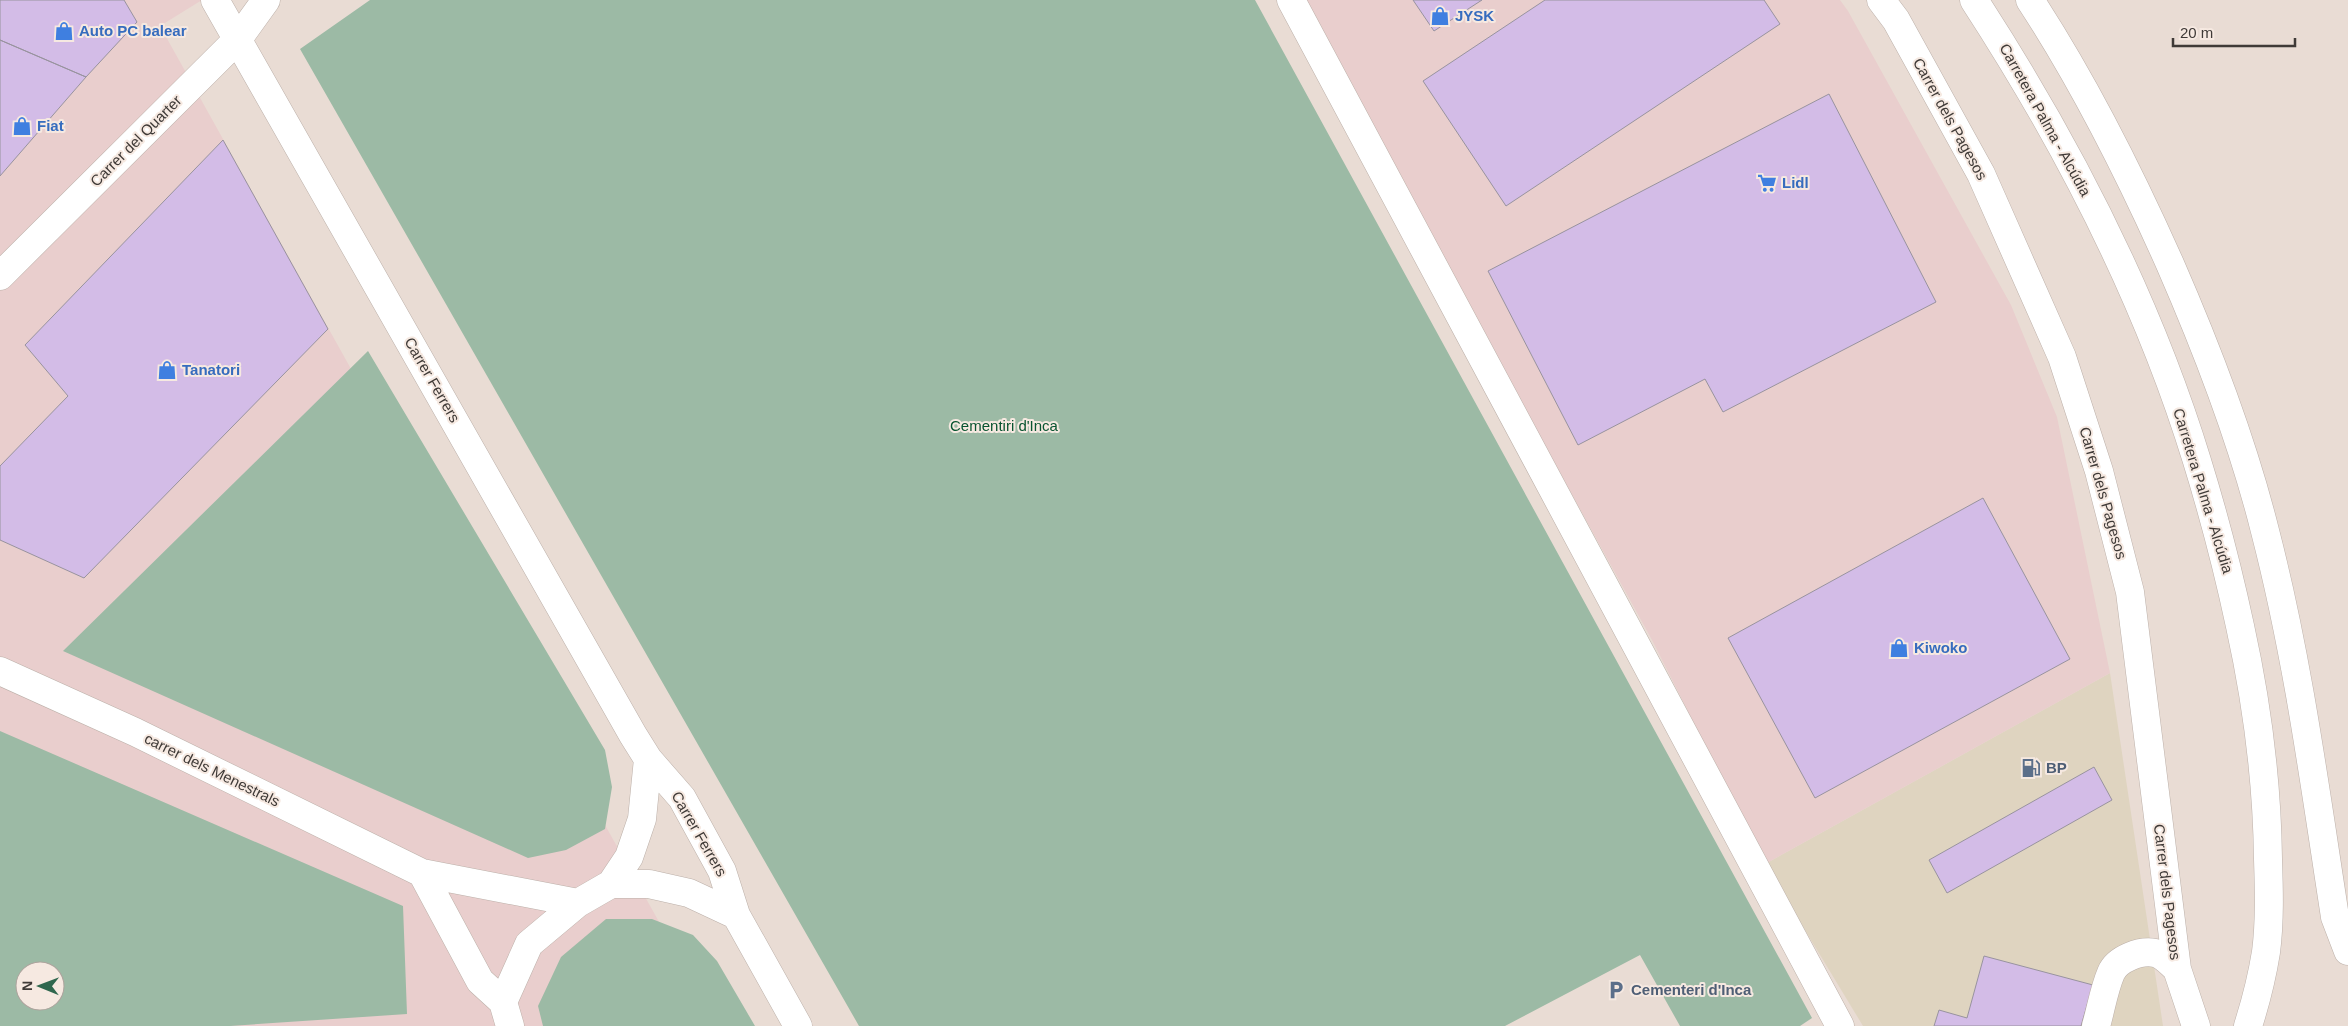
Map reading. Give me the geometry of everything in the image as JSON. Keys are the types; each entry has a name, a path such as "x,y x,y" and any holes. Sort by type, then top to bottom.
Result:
{"main road":[{"name":"Carrer Ferrers","path":"216,0 648,759 682,798 722,871 736,916 798,1026"},
{"name":"Carrer del Quarter","path":"0,276 238,39 266,0"},
{"path":"1291,0 1840,1026"},
{"name":"Carrer dels Pagesos","path":"1881,0 1896,20 1981,174 2062,357 2100,472 2130,592 2177,969 2196,1026"},
{"name":"Carretera Palma - Alcúdia","path":"1974,0 2020,71 2068,155 2130,283 2166,371 2191,441 2223,550 2254,688 2266,782 2269,904 2266,950 2258,993 2248,1026"},
{"path":"2030,0 2081,83 2118,151 2146,210 2197,327 2246,461 2266,532 2282,602 2302,702 2335,917 2348,951"},
{"name":"carrer dels Menestrals","path":"0,671 135,732 422,873 578,903"},
{"path":"507,1014 529,944 578,903 611,884 629,858 642,819 648,759"},
{"path":"422,873 480,981 507,1014"},
{"path":"611,884 649,884 689,893 736,916"},
{"path":"2096,1026 2111,971 2119,963 2143,953 2156,953 2166,958 2177,969"}],"shaded area":[{"path":"0,0 202,0 160,26 717,1026 0,1026"},
{"path":"1300,0 1840,0 1848,11 2011,305 2057,417 2110,673 1765,864 1652,640"},
{"name":"BP","path":"2110,673 2163,1026 1863,1026 1765,864"}],"green space":[{"name":"Cementiri d'Inca","path":"370,0 1255,0 1812,1018 1800,1026 1680,1026 1640,955 1505,1026 859,1026 300,49"},
{"path":"368,351 605,750 612,787 605,829 566,850 528,858 63,651"},
{"path":"0,731 403,906 407,1014 230,1026 0,1026"},
{"path":"606,919 652,919 693,935 717,961 755,1026 543,1026 538,1006 561,957"}],"building":[{"name":"Auto PC balear","path":"0,0 124,0 137,22 86,77 0,40"},
{"name":"JYSK","path":"1413,0 1482,0 1434,31"},
{"path":"1545,0 1764,0 1780,24 1506,206 1423,81"},
{"name":"Fiat","path":"0,40 86,77 0,176"},
{"name":"Lidl","path":"1829,94 1936,302 1723,412 1705,379 1578,445 1488,271"},
{"name":"Tanatori","path":"223,140 328,329 84,578 0,540 0,466 68,396 25,345"},
{"name":"Kiwoko","path":"1983,498 2070,659 1815,798 1728,638"},
{"path":"2094,767 2112,800 1947,893 1929,860"},
{"path":"1984,956 2093,985 2081,1026 1934,1026 1939,1010 1967,1018"}],"place":[{"name":"JYSK","path":"1440,16"},
{"name":"Auto PC balear","path":"64,31"},
{"name":"Fiat","path":"22,126"},
{"name":"Lidl","path":"1767,183"},
{"name":"Tanatori","path":"167,370"},
{"name":"Kiwoko","path":"1899,648"},
{"name":"BP","path":"2031,768"},
{"name":"Cementeri d'Inca","path":"1616,990"}]}
